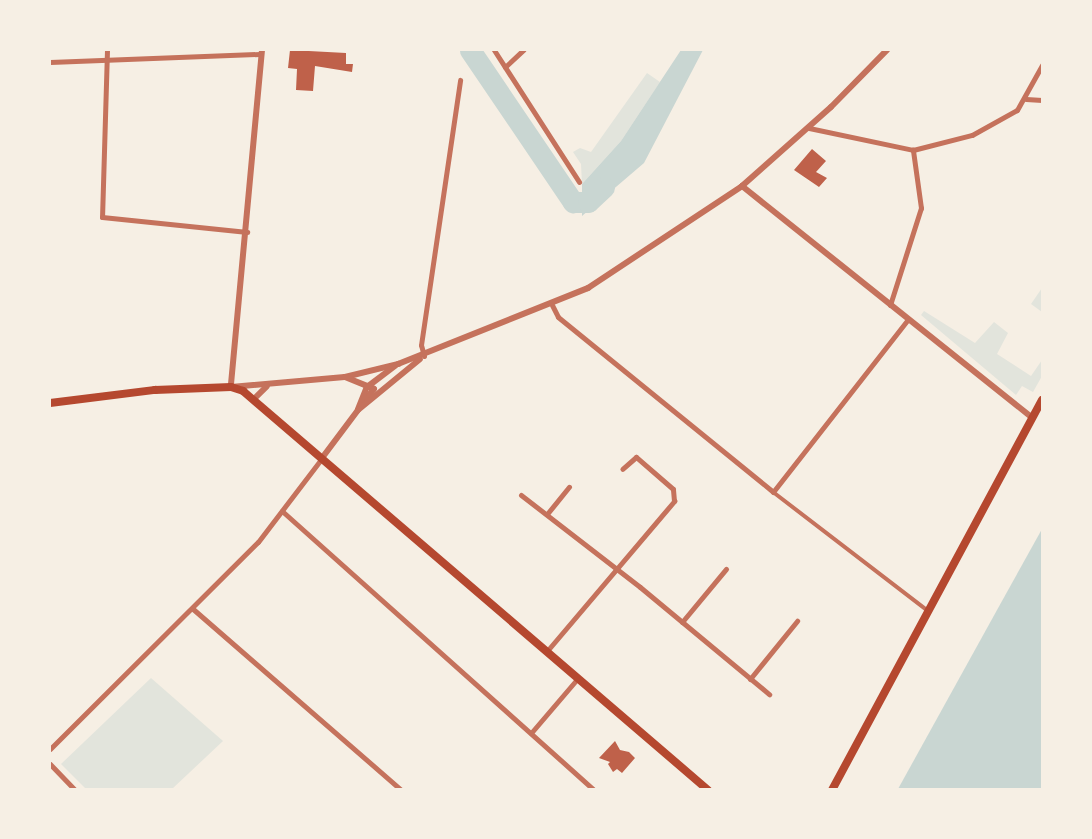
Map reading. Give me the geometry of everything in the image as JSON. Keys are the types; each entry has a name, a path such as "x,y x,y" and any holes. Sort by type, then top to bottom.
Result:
{"main road":[{"path":"50,403 120,393 231,387 254,399 708,789"},
{"path":"832,789 1042,400"}],"street":[{"path":"107,50 102,217 247,232"},
{"path":"494,50 579,182"},
{"path":"505,67 523,50"},
{"path":"50,62 261,52 247,232 231,387 268,386 345,377 398,364 552,306 633,262 742,186 809,128 887,50"},
{"path":"809,128 913,150 986,130 1026,99 1042,65"},
{"path":"424,356 421,345 460,80"},
{"path":"1026,99 1042,100"},
{"path":"890,305 921,208 913,150"},
{"path":"742,186 1033,417"},
{"path":"552,306 558,317 773,492 929,612"},
{"path":"773,492 908,319"},
{"path":"358,410 424,356"},
{"path":"367,387 398,364"},
{"path":"50,749 258,542 374,389 345,377"},
{"path":"254,399 268,386"},
{"path":"547,651 674,501 673,489 636,457 622,469"},
{"path":"547,514 569,487"},
{"path":"521,495 617,569 769,694"},
{"path":"282,511 594,789"},
{"path":"682,622 726,569"},
{"path":"193,609 401,789"},
{"path":"750,679 797,621"},
{"path":"531,733 578,678"},
{"path":"50,764 75,789"}],"shaded area":[{"path":"681,50 703,50 644,163 582,216 582,184 621,141"},
{"path":"647,73 660,82 621,141 582,184 581,164 573,152 580,148 591,152"},
{"path":"1042,288 1042,312 1031,304"},
{"path":"924,311 975,343 994,322 1008,333 997,354 1031,376 1042,360 1042,376 1033,392 1022,386 1016,395 921,315"},
{"path":"1042,529 1042,789 898,789 1002,601"},
{"path":"151,678 223,741 172,789 86,789 61,764"}],"building":[{"path":"290,50 346,53 346,64 353,64 352,72 315,66 313,91 296,90 297,69 288,68"},
{"path":"812,149 826,161 816,172 827,178 819,187 794,170"},
{"path":"615,741 620,750 629,752 635,758 622,773 617,769 613,772 608,764 610,762 599,758"}],"waterway":[{"path":"470,50 573,202 588,202 604,187"}]}
